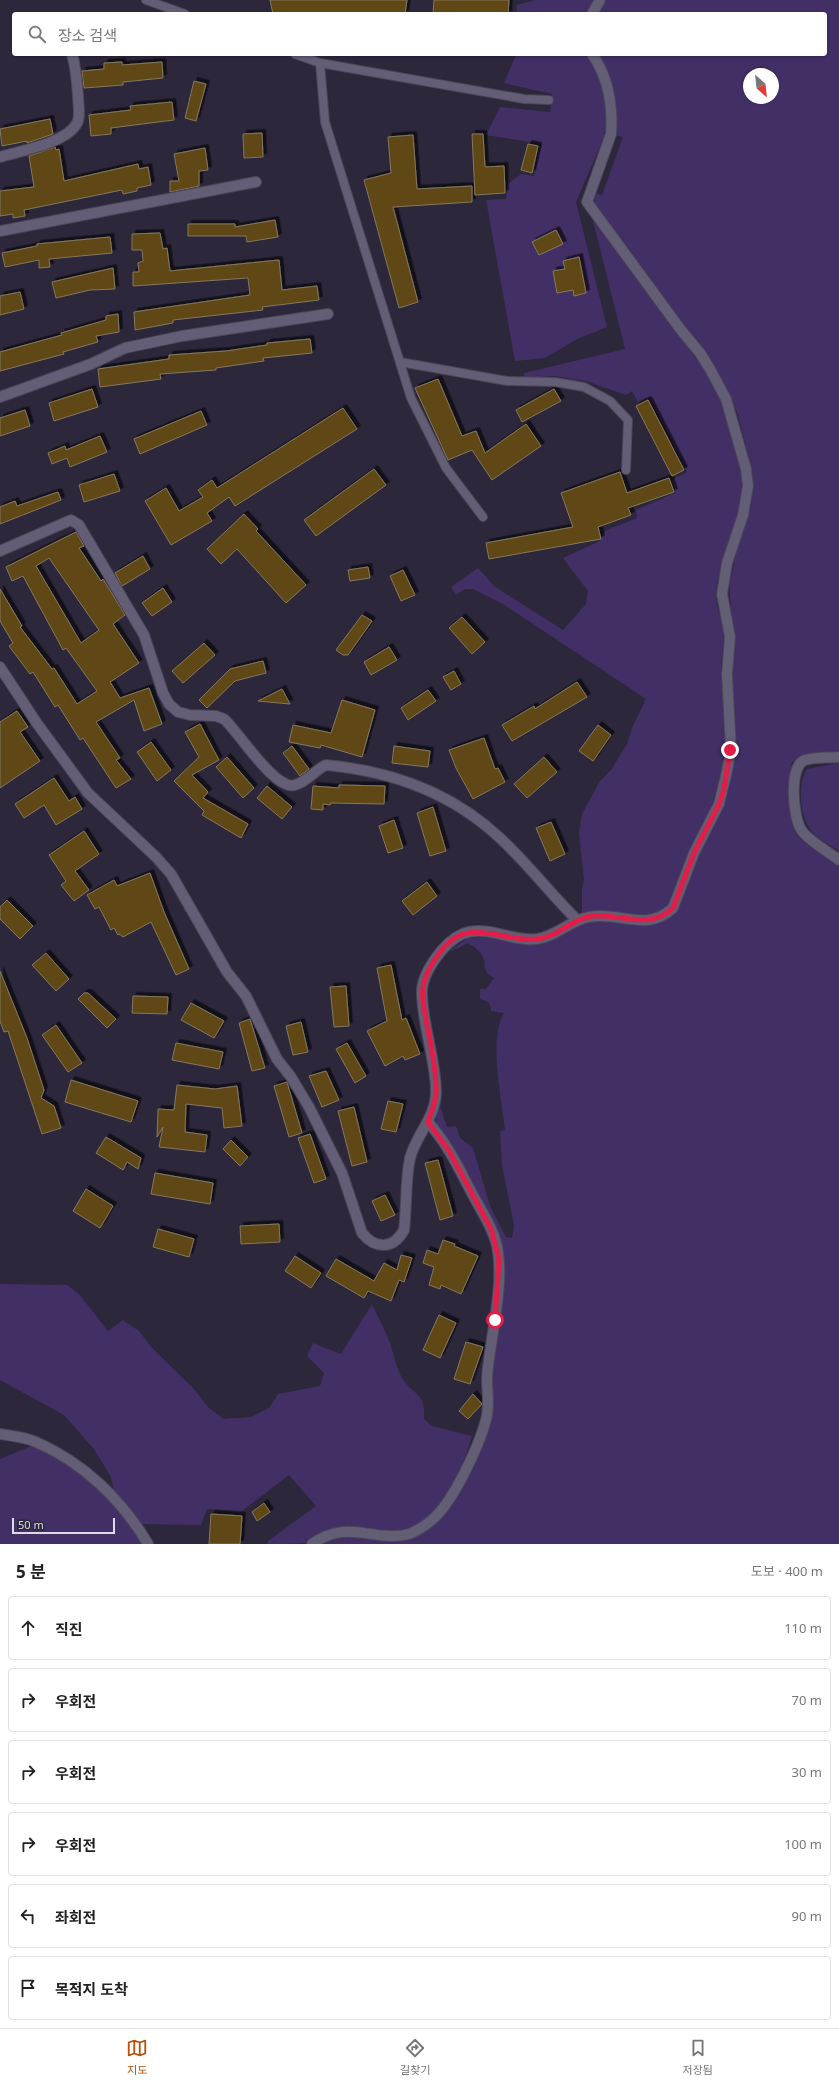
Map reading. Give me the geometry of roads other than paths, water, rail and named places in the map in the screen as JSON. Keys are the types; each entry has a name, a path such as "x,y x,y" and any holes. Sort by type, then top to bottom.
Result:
{"street":[{"path":"593,12 600,0"},
{"path":"0,156 53,142 63,137 77,124 79,113 77,70 73,56"},
{"path":"0,668 36,722 88,793 156,857 171,874 227,972 246,996 277,1059 291,1077 310,1107 342,1173 362,1233 368,1241 379,1246 391,1244 400,1237 404,1230 410,1158 419,1134 428,1122 436,1093 433,1057 422,990 425,978 438,954 458,936 469,932 481,931 524,940 538,939 560,932 576,920 603,915 646,921 666,914 673,908 694,853 719,804 724,789 730,750 727,681 730,637 722,594 727,563 743,515 748,486 746,469 726,399 710,369 588,202 611,134 612,123 609,90 604,75 593,56"},
{"path":"0,231 256,182"},
{"path":"0,397 91,364 124,348 182,336 328,314"},
{"path":"0,550 71,520 79,525 144,635 163,693 169,704 178,712 190,715 216,716 224,719 270,772 288,786 295,785 303,781 318,769 326,765 389,776 440,794 464,808 500,838 576,920"},
{"path":"839,757 805,760 798,765 793,778 795,805 802,831 839,860"},
{"path":"312,1544 328,1535 346,1531 390,1535 408,1534 434,1518 455,1492 487,1419 488,1376 495,1320 499,1259 491,1229 449,1151 428,1122"},
{"path":"0,1434 35,1442 76,1465 111,1494 129,1514 148,1544"}],"lane":[{"path":"146,0 179,12"},
{"path":"301,56 320,63 524,99 549,100"},
{"path":"320,63 325,122 411,398 446,468 483,517"},
{"path":"400,362 507,381 555,382 584,387 610,401 628,420 626,470"}]}
